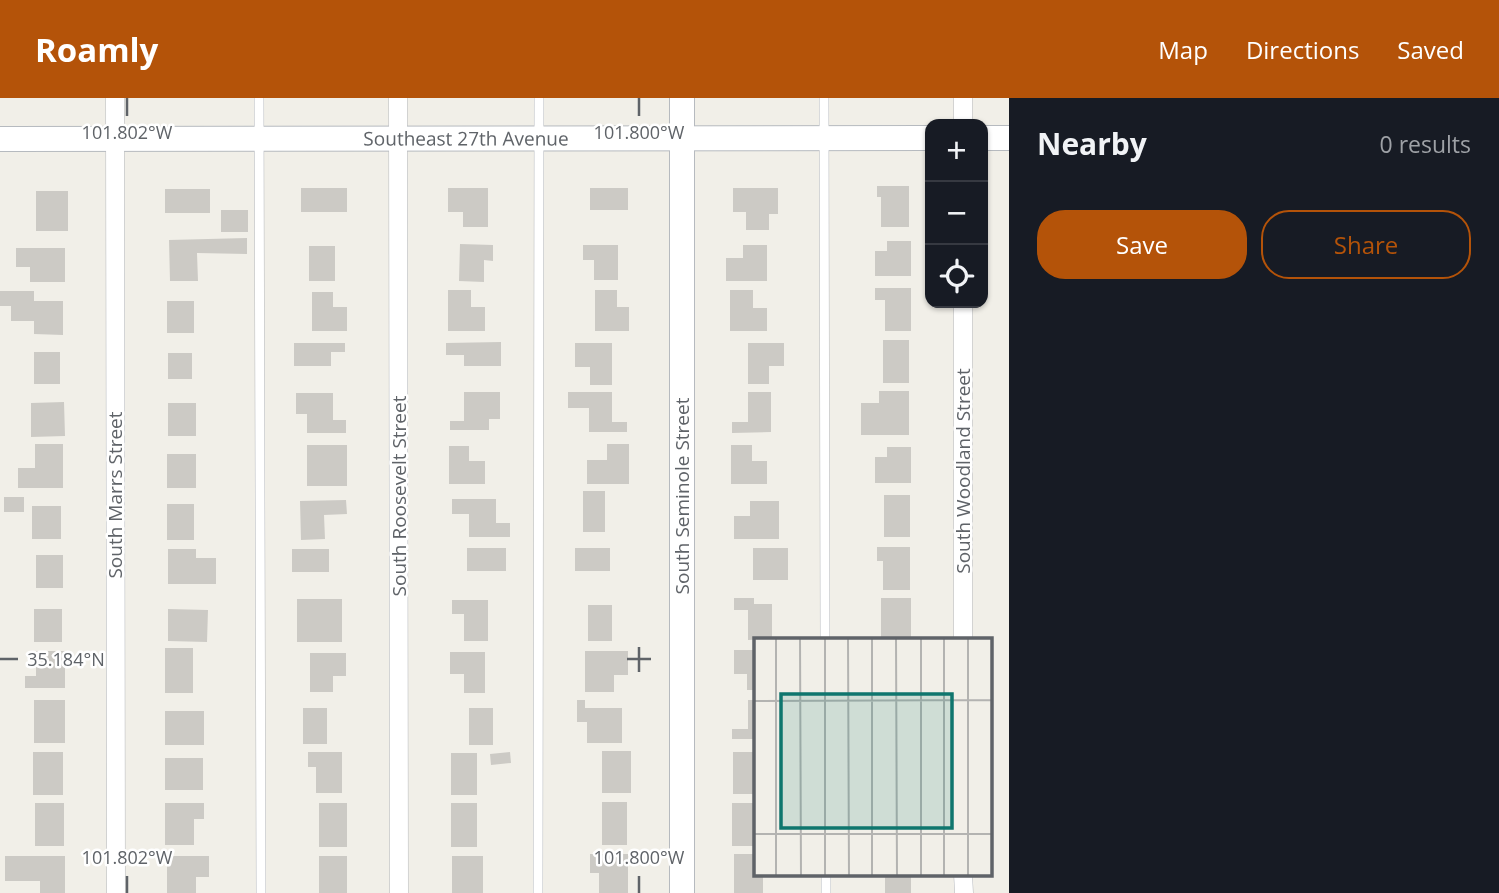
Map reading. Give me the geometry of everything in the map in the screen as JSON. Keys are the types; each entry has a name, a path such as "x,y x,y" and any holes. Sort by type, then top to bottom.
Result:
{"main road":[{"name":"South Seminole Street","path":"682,98 682,893"},
{"name":"Southeast 27th Avenue","path":"0,139 925,138"},
{"path":"988,138 1009,138"}],"street":[{"name":"South Marrs Street","path":"115,98 116,893"},
{"name":"South Roosevelt Street","path":"398,98 399,893"},
{"path":"962,119 963,98"},
{"name":"South Woodland Street","path":"963,308 963,638"}],"lane":[{"path":"259,98 261,893"},
{"path":"538,893 539,98"},
{"path":"824,98 825,638"}],"building":[{"path":"877,186 909,186 909,227 881,227 881,197 877,197"},
{"path":"301,188 347,188 347,212 301,212"},
{"path":"448,188 488,188 488,227 463,227 463,212 448,212"},
{"path":"590,188 628,188 628,210 590,210"},
{"path":"733,188 778,188 778,214 769,214 769,230 746,230 746,212 733,212"},
{"path":"165,189 210,189 210,213 165,213"},
{"path":"36,191 68,191 68,231 36,231"},
{"path":"221,210 248,210 248,232 221,232"},
{"path":"247,238 247,254 197,253 198,281 170,281 169,240"},
{"path":"887,241 911,241 911,276 875,276 875,251 887,251"},
{"path":"460,244 493,245 493,261 484,260 484,282 459,281"},
{"path":"583,245 618,245 618,280 594,280 594,260 583,260"},
{"path":"743,245 767,245 767,281 726,281 726,258 743,258"},
{"path":"309,246 335,246 335,281 309,281"},
{"path":"16,248 65,248 65,282 30,282 30,267 16,267"},
{"path":"875,288 911,288 911,331 885,331 885,300 875,300"},
{"path":"448,290 471,290 471,307 485,307 485,331 448,331"},
{"path":"595,290 617,290 617,307 629,307 629,331 595,331"},
{"path":"730,290 753,290 753,308 767,308 767,331 730,331"},
{"path":"0,291 34,291 34,301 63,301 63,335 34,334 34,321 11,321 11,306 0,306"},
{"path":"312,292 333,292 333,307 347,307 347,331 312,331"},
{"path":"167,301 194,301 194,333 167,333"},
{"path":"883,340 909,340 909,383 883,383"},
{"path":"501,342 501,366 464,366 464,355 446,355 446,343"},
{"path":"294,343 345,343 345,352 331,352 331,366 294,366"},
{"path":"575,343 612,343 612,385 590,385 590,367 575,367"},
{"path":"748,343 784,343 784,366 769,366 769,384 748,384"},
{"path":"34,352 60,352 60,384 34,384"},
{"path":"168,353 192,353 192,379 168,379"},
{"path":"879,391 909,391 909,435 861,435 861,403 879,403"},
{"path":"464,392 500,392 500,419 489,419 489,430 450,430 450,421 464,421"},
{"path":"568,392 612,392 612,422 627,422 627,432 589,432 589,408 568,408"},
{"path":"748,392 771,392 771,432 732,433 732,422 748,422"},
{"path":"296,393 333,393 333,420 346,420 346,433 307,433 307,414 296,414"},
{"path":"64,402 65,436 31,437 31,403"},
{"path":"168,403 196,403 196,436 168,436"},
{"path":"35,444 63,444 63,488 18,488 18,468 35,468"},
{"path":"607,444 629,444 629,484 587,484 587,460 607,460"},
{"path":"307,445 347,445 347,486 307,486"},
{"path":"731,445 752,445 752,461 767,461 767,484 731,484"},
{"path":"449,446 469,446 469,461 485,461 485,484 449,484"},
{"path":"887,447 911,447 911,483 875,483 875,457 887,457"},
{"path":"167,454 196,454 196,488 167,488"},
{"path":"583,491 605,491 605,532 583,532"},
{"path":"884,495 910,495 910,537 884,537"},
{"path":"4,497 24,497 24,512 4,512"},
{"path":"452,499 496,499 496,523 510,523 510,537 469,537 469,514 452,514"},
{"path":"346,500 347,514 324,515 325,539 301,540 300,501"},
{"path":"750,501 779,501 779,539 734,539 734,516 750,516"},
{"path":"167,504 194,504 194,540 167,540"},
{"path":"32,506 61,506 61,539 32,539"},
{"path":"877,547 910,547 910,590 883,590 883,561 877,561"},
{"path":"467,548 506,548 506,571 467,571"},
{"path":"575,548 610,548 610,571 575,571"},
{"path":"753,548 788,548 788,580 753,580"},
{"path":"168,549 196,549 196,558 216,558 216,584 168,584"},
{"path":"292,549 329,549 329,572 292,572"},
{"path":"36,555 63,555 63,588 36,588"},
{"path":"734,598 754,598 754,604 772,604 772,638 748,640 748,610 734,610"},
{"path":"881,598 911,598 911,638 881,638"},
{"path":"297,599 342,599 342,642 297,642"},
{"path":"452,600 488,600 488,641 464,641 464,614 452,614"},
{"path":"588,605 612,605 612,641 588,641"},
{"path":"34,609 62,609 62,642 34,642"},
{"path":"168,609 208,610 207,642 168,641"},
{"path":"165,648 193,648 193,693 165,693"},
{"path":"734,650 754,650 754,690 747,690 747,674 734,674"},
{"path":"36,651 65,651 65,688 25,688 25,676 36,676"},
{"path":"585,651 628,651 628,675 614,675 614,692 585,692"},
{"path":"450,652 485,652 485,693 464,693 464,674 450,674"},
{"path":"310,653 346,653 346,676 333,676 333,692 310,692"},
{"path":"34,700 65,700 65,743 34,743"},
{"path":"577,700 585,700 585,708 622,708 622,743 587,743 587,722 577,722"},
{"path":"748,700 754,700 754,739 732,739 732,729 748,729"},
{"path":"303,708 327,708 327,744 303,744"},
{"path":"469,708 493,708 493,745 469,745"},
{"path":"165,711 204,711 204,745 165,745"},
{"path":"602,751 631,751 631,793 602,793"},
{"path":"33,752 63,752 63,795 33,795"},
{"path":"308,752 342,752 342,793 316,793 316,767 308,767"},
{"path":"510,752 511,763 491,765 490,754"},
{"path":"733,752 754,752 754,794 733,794"},
{"path":"451,753 477,753 477,795 451,795"},
{"path":"165,758 203,758 203,790 165,790"},
{"path":"602,802 627,802 627,845 602,845"},
{"path":"35,803 64,803 64,846 35,846"},
{"path":"165,803 204,803 204,819 194,819 194,845 165,845"},
{"path":"319,803 347,803 347,847 319,847"},
{"path":"451,803 477,803 477,847 451,847"},
{"path":"732,803 754,803 754,846 732,846"},
{"path":"590,854 628,854 628,893 599,893 599,873 590,873"},
{"path":"734,854 754,854 754,876 763,876 763,893 734,893"},
{"path":"5,856 65,856 65,893 40,893 40,881 5,881"},
{"path":"167,856 209,856 209,877 196,877 196,893 167,893"},
{"path":"319,856 347,856 347,893 319,893"},
{"path":"452,856 483,856 483,893 452,893"},
{"path":"885,876 911,876 911,893 885,893"}]}
